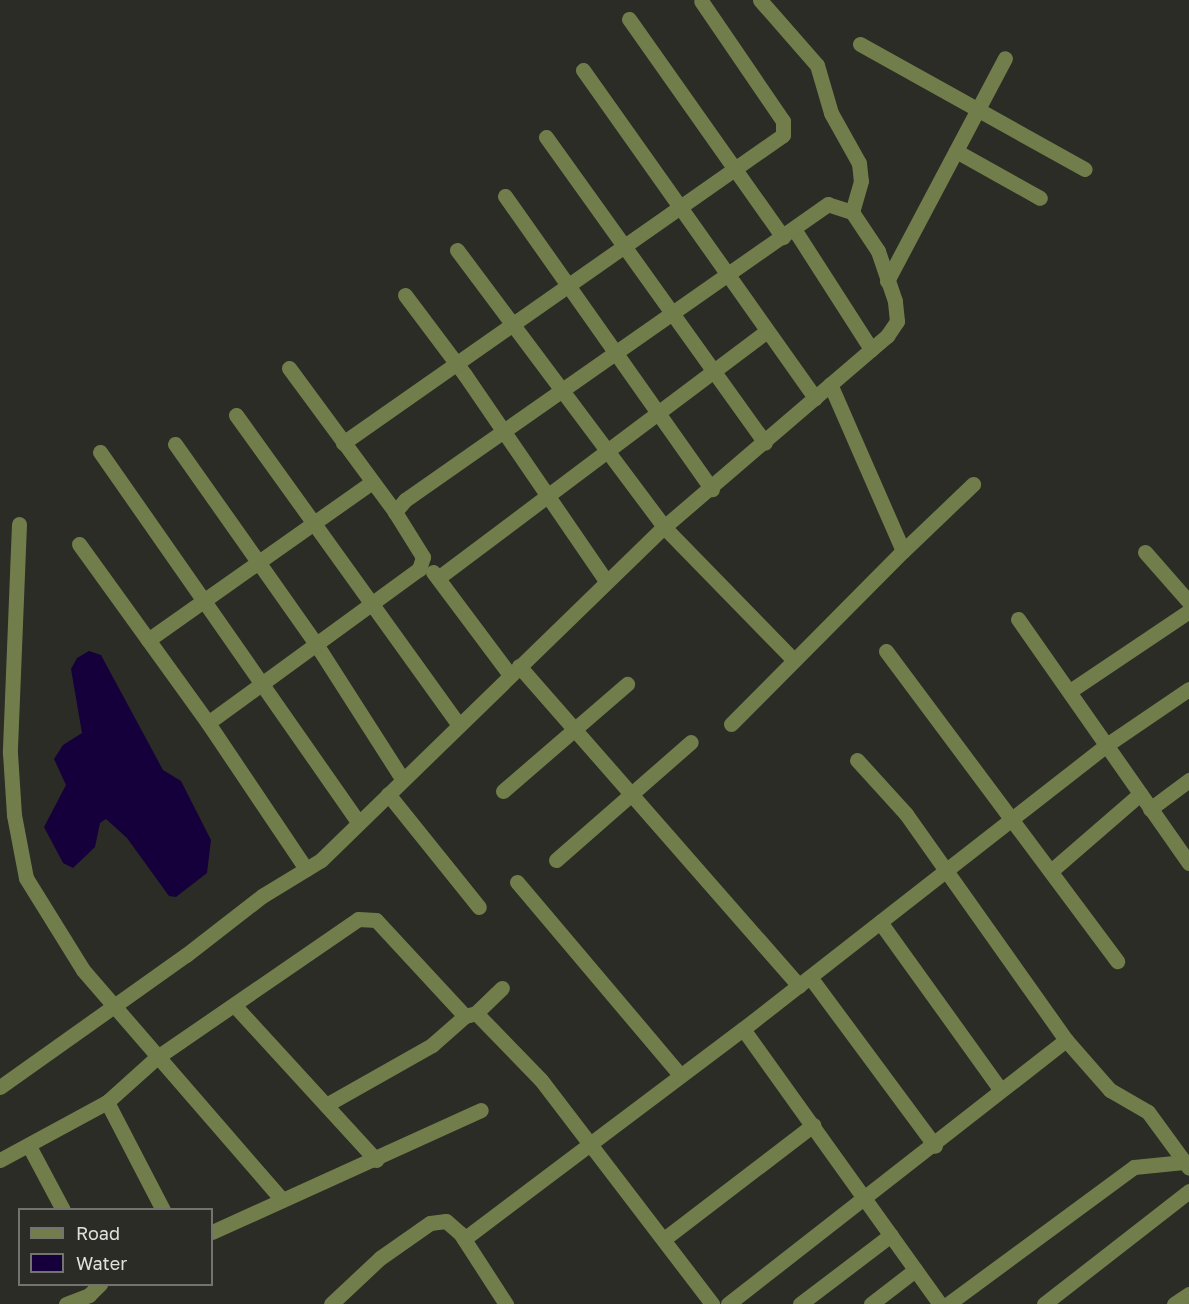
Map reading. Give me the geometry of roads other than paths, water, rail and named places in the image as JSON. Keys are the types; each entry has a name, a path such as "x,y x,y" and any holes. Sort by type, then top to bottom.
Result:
{"street":[{"path":"760,0 817,65 831,113 859,162 861,181 852,212"},
{"path":"343,442 683,208 783,135 783,120 700,1"},
{"path":"629,19 737,170 789,233 871,349"},
{"path":"860,44 1085,169"},
{"path":"887,281 1005,58"},
{"path":"583,70 683,208 766,332 815,398"},
{"path":"546,136 670,314 765,442"},
{"path":"956,150 1040,198"},
{"path":"505,195 712,489"},
{"path":"0,1088 262,896 321,860 664,527 712,489 887,336 898,314 878,251 852,212 828,204 405,500 395,512"},
{"path":"457,250 515,324 606,453 664,527 794,660"},
{"path":"405,294 456,363 606,581"},
{"path":"438,578 546,494 606,453 766,332"},
{"path":"289,368 395,512 424,561 515,671 576,729 805,981 935,1146"},
{"path":"830,384 903,551"},
{"path":"236,415 459,725"},
{"path":"175,444 316,644 403,780"},
{"path":"100,452 203,601 262,681 358,822"},
{"path":"148,640 260,564 372,482"},
{"path":"731,724 973,484"},
{"path":"19,524 10,753 14,815 26,878 83,970 156,1058 282,1200"},
{"path":"79,544 208,723 306,869"},
{"path":"1145,552 1189,602"},
{"path":"208,723 262,681 372,605 424,561"},
{"path":"1070,691 1189,611"},
{"path":"1018,619 1108,744 1189,864"},
{"path":"886,651 1013,818 1117,962"},
{"path":"503,791 627,684"},
{"path":"464,1239 590,1141 743,1029 1108,744 1189,689"},
{"path":"556,860 691,742"},
{"path":"857,760 906,814 1066,1040 1110,1090 1148,1112 1187,1165"},
{"path":"1150,809 1189,780"},
{"path":"388,794 479,907"},
{"path":"1051,871 1140,794"},
{"path":"517,882 680,1075"},
{"path":"0,1160 107,1102 156,1058 236,1006 358,919 367,917 376,920 471,1015 541,1080 590,1141 712,1304"},
{"path":"880,922 1000,1089"},
{"path":"326,1105 432,1045 502,988"},
{"path":"236,1006 376,1160"},
{"path":"743,1029 940,1304"},
{"path":"728,1304 865,1197 935,1146 1000,1089 1066,1040"},
{"path":"107,1102 162,1208"},
{"path":"213,1232 376,1160 481,1110"},
{"path":"664,1239 813,1125"},
{"path":"28,1146 62,1208"},
{"path":"948,1304 1134,1167 1187,1165"},
{"path":"1044,1304 1189,1191"},
{"path":"331,1304 380,1258 430,1223 446,1221 464,1239 506,1304"},
{"path":"800,1304 891,1235"},
{"path":"871,1304 915,1270"},
{"path":"66,1304 89,1295 98,1286"},
{"path":"1174,1304 1189,1293"},
{"path":"1188,1304 1189,1293"}],"water":[{"path":"89,651 101,655 163,770 181,781 211,840 207,873 176,897 169,896 127,838 106,819 100,823 95,847 73,868 63,863 44,827 66,785 54,759 63,745 82,733 71,669 77,658"}]}
